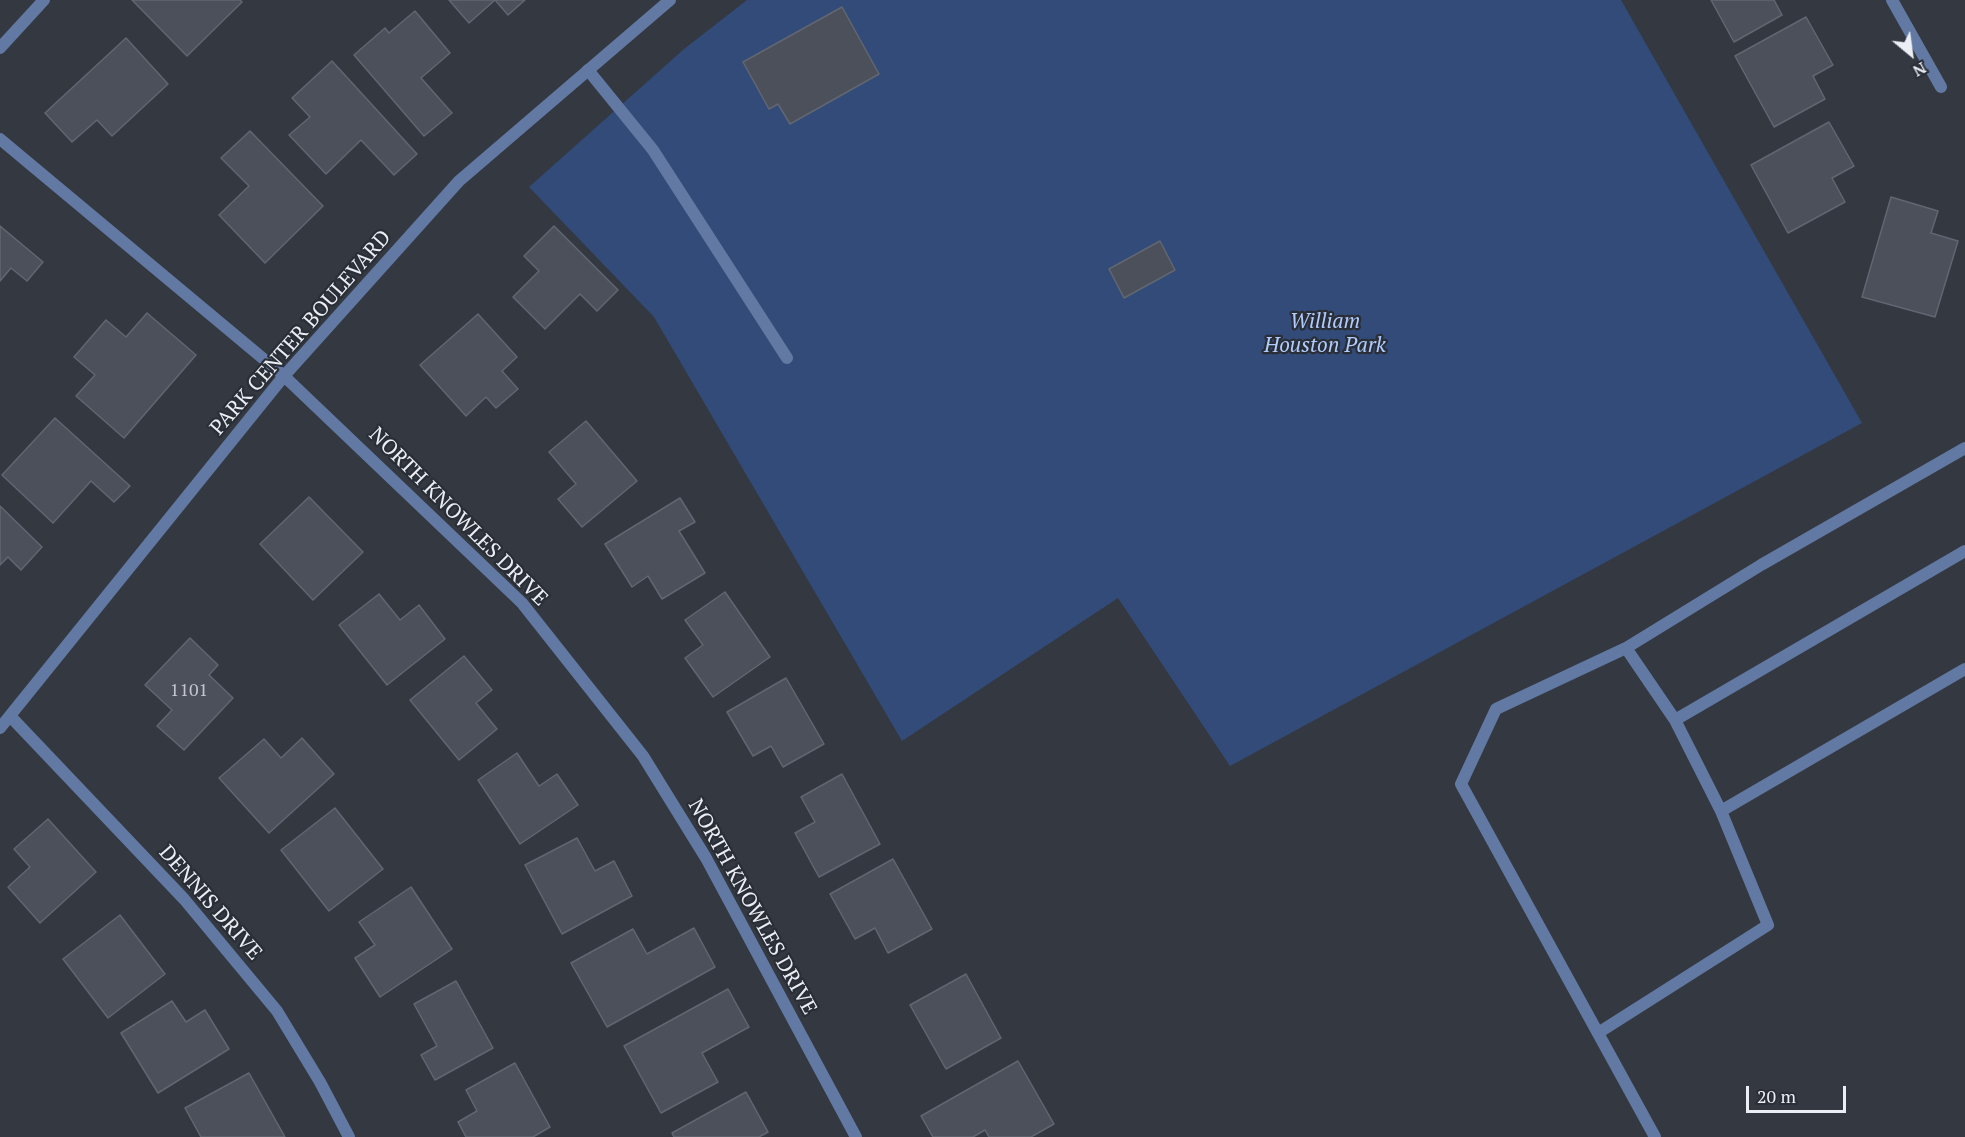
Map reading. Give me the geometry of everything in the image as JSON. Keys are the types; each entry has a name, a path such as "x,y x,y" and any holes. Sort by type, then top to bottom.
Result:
{"street":[{"path":"0,48 44,0"},
{"name":"PARK CENTER BOULEVARD","path":"0,728 284,376 459,181 670,0"},
{"path":"1892,0 1941,87"},
{"path":"588,70 653,150 787,358"},
{"name":"NORTH KNOWLES DRIVE","path":"0,139 284,376 522,603 643,756 706,858 856,1137"},
{"path":"1655,1137 1461,784 1496,709 1626,648 1761,565 1965,448"},
{"path":"1675,720 1965,551"},
{"path":"1598,1033 1768,925 1721,811 1675,720 1626,648"},
{"path":"1721,811 1965,669"},
{"name":"DENNIS DRIVE","path":"11,717 184,899 277,1011 350,1137"}],"green space":[{"name":"William Houston Park","path":"747,0 1621,0 1862,423 1230,766 1118,598 902,741 654,317 529,187 684,49"}],"building":[{"path":"132,0 240,0 242,2 187,56"},
{"path":"449,0 495,0 469,23"},
{"path":"495,0 525,0 508,15"},
{"path":"1711,0 1774,0 1782,15 1734,42"},
{"path":"842,7 879,74 790,124 778,104 769,109 743,62"},
{"path":"415,11 450,53 421,78 452,113 424,136 354,55 385,28 389,33"},
{"path":"1806,17 1833,65 1813,76 1825,99 1774,127 1735,56"},
{"path":"126,38 168,84 112,136 97,120 72,142 45,113"},
{"path":"332,61 417,154 394,175 361,140 326,174 289,135 310,117 292,98"},
{"path":"1829,122 1854,166 1832,178 1845,202 1788,233 1751,165"},
{"path":"250,131 323,206 265,263 219,215 249,186 221,158"},
{"path":"1891,197 1938,211 1931,233 1958,241 1935,317 1862,297"},
{"path":"0,226 43,262 27,281 11,268 0,281"},
{"path":"554,226 618,290 597,311 580,294 545,329 513,297 539,271 524,256"},
{"path":"1160,241 1175,270 1124,298 1109,269"},
{"path":"147,313 196,355 124,438 76,396 95,375 74,357 106,320 126,337"},
{"path":"478,314 517,357 502,371 518,389 496,408 486,397 466,416 420,365"},
{"path":"55,418 130,486 114,502 91,481 53,523 2,475"},
{"path":"586,421 637,481 582,527 558,499 576,484 549,452"},
{"path":"309,497 363,552 313,600 260,544"},
{"path":"680,498 695,522 679,531 705,573 662,599 648,576 632,587 605,544"},
{"path":"0,506 42,547 21,570 8,557 0,565"},
{"path":"725,592 770,657 713,697 685,658 703,645 685,620"},
{"path":"379,594 400,620 419,605 445,639 387,685 339,625"},
{"path":"190,638 218,665 209,675 233,698 184,750 157,726 172,710 145,685"},
{"path":"464,656 492,690 476,703 497,729 459,760 410,700"},
{"path":"786,678 824,744 783,767 771,746 753,756 727,712"},
{"path":"302,738 334,774 269,833 219,778 264,739 281,758"},
{"path":"517,753 539,786 557,774 578,805 520,844 478,780"},
{"path":"842,774 880,844 819,877 795,833 815,822 801,797"},
{"path":"335,808 383,869 329,911 281,850"},
{"path":"48,819 96,872 40,923 8,887 30,867 14,849"},
{"path":"577,838 595,871 614,861 632,896 562,934 525,865"},
{"path":"893,859 932,929 888,953 875,928 855,939 830,894"},
{"path":"411,887 452,949 380,997 355,958 375,945 359,922"},
{"path":"120,915 165,974 108,1018 63,959"},
{"path":"694,928 715,967 607,1027 571,963 633,929 647,954"},
{"path":"966,974 1001,1038 946,1069 910,1005"},
{"path":"456,981 493,1048 435,1080 421,1055 437,1046 414,1004"},
{"path":"728,989 749,1027 702,1053 718,1082 661,1113 624,1046"},
{"path":"172,1001 186,1022 205,1010 229,1049 158,1093 121,1033"},
{"path":"1018,1061 1054,1124 1031,1137 989,1137 985,1130 973,1137 933,1137 921,1116"},
{"path":"515,1063 550,1127 533,1137 466,1137 458,1122 477,1111 466,1090"},
{"path":"249,1073 285,1137 201,1137 185,1108"},
{"path":"746,1092 768,1132 759,1137 674,1137 672,1133"}]}
